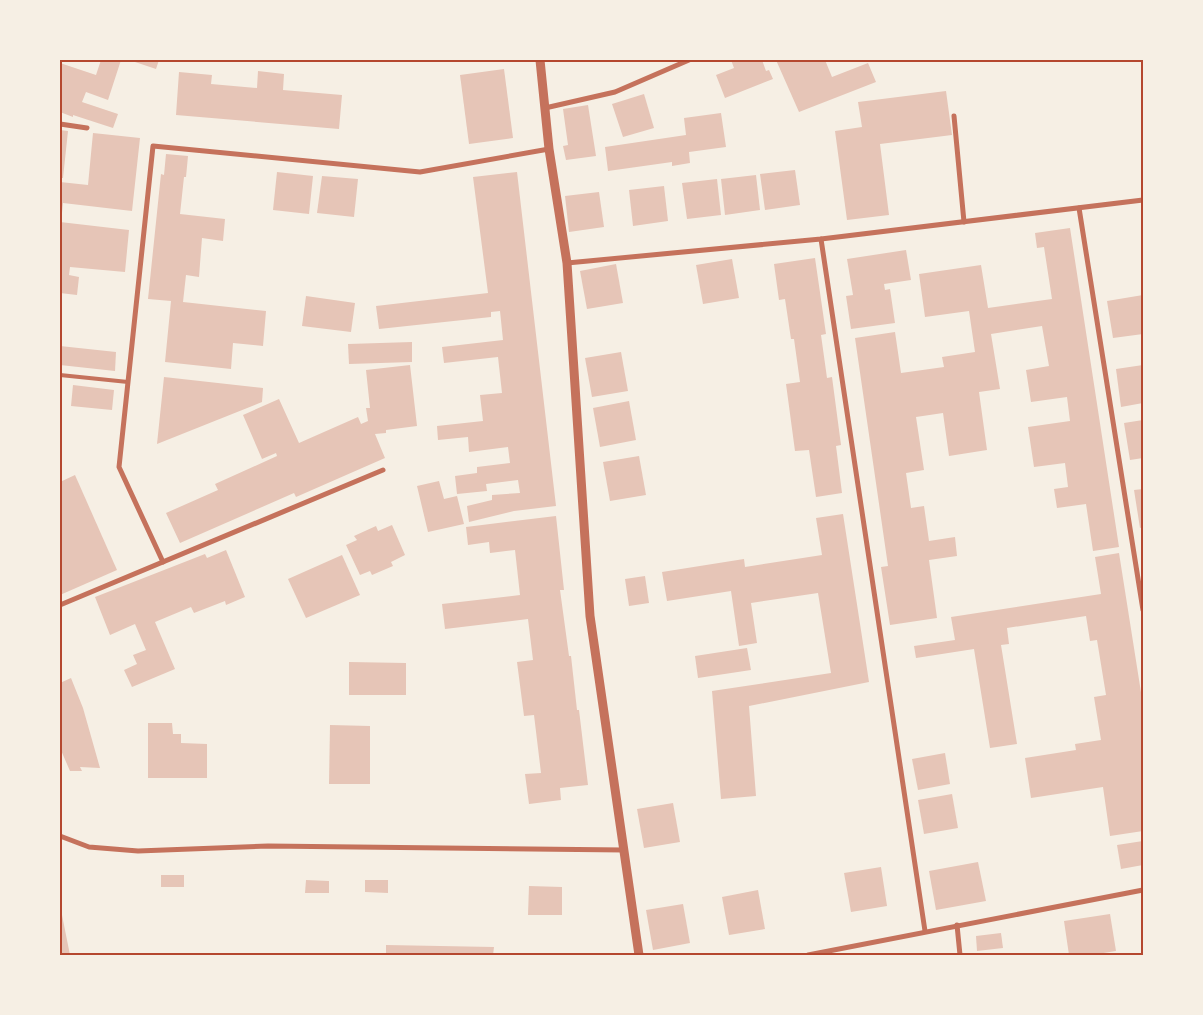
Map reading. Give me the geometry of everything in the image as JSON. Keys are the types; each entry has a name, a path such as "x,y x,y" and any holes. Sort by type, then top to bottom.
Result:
{"street":[{"path":"540,60 550,149 567,263 590,616 639,955"},
{"path":"545,108 615,92 689,60"},
{"path":"954,116 964,222"},
{"path":"60,124 87,128"},
{"path":"163,562 120,467 154,146 420,172 550,149"},
{"path":"567,263 822,239 1143,200"},
{"path":"1079,208 1143,610"},
{"path":"822,239 925,931"},
{"path":"60,605 383,470"},
{"path":"60,836 89,847 138,851 268,846 624,850"},
{"path":"808,955 1143,890"},
{"path":"957,925 960,955"}],"lane":[{"path":"60,375 128,382"}],"building":[{"path":"101,60 121,60 108,100 86,92 82,102 118,114 113,128 60,112 60,63 96,75"},
{"path":"129,60 159,60 156,69"},
{"path":"731,60 762,60 766,71 769,70 773,79 725,98 716,75 734,68"},
{"path":"776,60 825,60 832,77 868,63 876,82 799,112"},
{"path":"504,69 513,138 469,144 460,75"},
{"path":"258,71 284,74 283,90 342,95 339,129 176,115 179,72 212,75 211,84 257,88"},
{"path":"946,91 952,135 880,144 889,215 847,220 835,131 862,127 858,102"},
{"path":"644,94 654,128 623,137 612,104"},
{"path":"588,105 596,156 566,160 563,146 568,145 563,109"},
{"path":"721,113 726,147 689,152 690,163 672,166 672,162 608,171 605,147 686,135 684,118"},
{"path":"60,130 68,131 63,178 60,178"},
{"path":"93,133 140,138 132,211 63,203 62,213 60,213 60,182 88,185"},
{"path":"166,154 188,156 180,214 225,219 223,241 202,238 199,277 186,275 183,302 266,311 263,346 233,343 231,369 165,362 171,301 148,299 161,174 164,175"},
{"path":"795,170 800,205 765,210 760,174"},
{"path":"277,172 313,176 309,214 273,210"},
{"path":"517,172 556,506 514,511 469,522 467,506 492,500 492,495 520,493 518,480 486,484 487,491 457,494 455,476 477,473 477,467 510,463 508,447 469,452 468,437 438,440 437,426 483,421 480,395 502,393 498,357 444,363 442,347 503,340 500,311 491,312 491,317 379,329 376,306 488,293 473,177"},
{"path":"756,175 760,210 725,215 721,179"},
{"path":"322,176 358,179 354,217 317,213"},
{"path":"717,179 721,215 687,219 682,183"},
{"path":"664,186 668,221 633,226 629,190"},
{"path":"599,192 604,227 569,232 565,196"},
{"path":"60,222 129,230 125,272 70,267 69,275 79,277 77,295 60,293"},
{"path":"1070,228 1119,547 1093,551 1086,504 1057,508 1054,489 1068,487 1065,463 1034,467 1028,427 1070,421 1067,397 1031,402 1026,370 1049,366 1042,326 991,334 1000,389 979,392 987,450 949,456 943,413 916,417 924,470 906,473 911,508 924,506 929,541 955,537 957,556 929,560 937,618 890,625 881,567 888,566 855,338 895,332 901,373 944,367 942,357 975,352 969,311 925,317 919,274 981,265 988,308 1052,299 1044,247 1037,248 1035,233"},
{"path":"906,250 911,280 884,284 885,290 890,289 895,323 851,329 846,296 853,295 847,259"},
{"path":"815,258 826,334 821,335 827,378 832,377 841,445 836,446 842,493 816,497 809,450 795,451 786,384 800,382 794,339 791,339 785,299 779,300 774,264"},
{"path":"732,259 739,298 703,304 696,265"},
{"path":"616,264 623,303 587,309 580,271"},
{"path":"1143,295 1143,334 1113,338 1107,301"},
{"path":"306,296 355,303 351,332 302,326"},
{"path":"412,342 412,362 349,364 348,344"},
{"path":"60,346 116,352 115,371 60,365"},
{"path":"621,352 628,391 592,397 585,358"},
{"path":"410,365 417,426 386,430 386,433 375,434 385,458 296,497 294,493 180,543 166,513 218,490 215,484 277,456 276,453 262,459 243,415 279,399 299,443 358,417 361,424 368,421 366,408 370,408 366,370"},
{"path":"1143,365 1143,403 1121,407 1116,369"},
{"path":"164,377 263,388 262,402 157,444"},
{"path":"73,385 114,390 112,410 71,406"},
{"path":"629,401 636,440 600,447 593,408"},
{"path":"1143,420 1143,458 1130,460 1124,423"},
{"path":"639,456 646,495 610,501 603,462"},
{"path":"75,475 117,570 60,595 60,482"},
{"path":"439,481 444,499 457,496 464,524 428,532 417,486"},
{"path":"1143,489 1143,527 1140,528 1134,490"},
{"path":"843,514 869,682 749,706 756,796 721,799 712,691 831,673 818,593 751,603 757,643 739,646 731,591 667,601 662,572 744,559 745,567 822,555 816,518"},
{"path":"556,516 564,590 560,590 569,656 571,656 577,710 579,710 588,785 560,788 561,800 529,804 525,774 541,773 534,715 524,716 517,662 533,660 528,619 445,629 442,604 520,595 515,550 490,553 489,542 468,545 466,527"},
{"path":"392,525 405,555 391,562 393,566 372,575 370,571 360,575 346,545 357,540 354,536 376,526 378,531"},
{"path":"226,550 245,597 226,605 225,601 194,613 191,607 155,622 175,669 132,687 124,670 137,664 133,655 146,650 135,624 110,635 95,597 205,554 207,558"},
{"path":"1119,553 1143,705 1143,831 1110,836 1103,787 1031,798 1025,758 1076,750 1075,744 1101,740 1094,697 1106,695 1097,640 1090,641 1086,616 1007,628 1009,644 1001,645 1017,744 990,748 974,649 916,658 914,646 955,640 951,617 1101,594 1095,557"},
{"path":"342,555 360,595 306,618 288,579"},
{"path":"645,576 649,603 629,606 625,579"},
{"path":"747,648 751,670 698,678 695,656"},
{"path":"349,662 406,663 406,695 349,695"},
{"path":"71,678 83,708 100,768 80,767 82,771 70,771 60,748 60,683"},
{"path":"148,723 172,723 173,734 181,734 181,743 207,744 207,778 148,778"},
{"path":"330,725 370,726 370,784 329,784"},
{"path":"945,753 950,784 918,790 912,759"},
{"path":"952,794 958,828 924,834 918,800"},
{"path":"673,803 680,842 644,848 637,809"},
{"path":"1143,841 1143,865 1121,869 1117,845"},
{"path":"978,862 986,901 936,910 929,871"},
{"path":"881,867 887,906 851,912 844,873"},
{"path":"161,875 184,875 184,887 161,887"},
{"path":"306,880 329,881 329,893 305,893"},
{"path":"365,880 388,880 388,893 365,892"},
{"path":"529,886 562,887 562,915 528,915"},
{"path":"758,890 765,929 729,935 722,897"},
{"path":"683,904 690,943 653,950 646,910"},
{"path":"61,910 70,955 60,955"},
{"path":"1110,914 1116,951 1091,955 1069,955 1064,921"},
{"path":"1001,933 1003,948 977,951 976,936"},
{"path":"386,945 494,947 493,955 386,955"}]}
